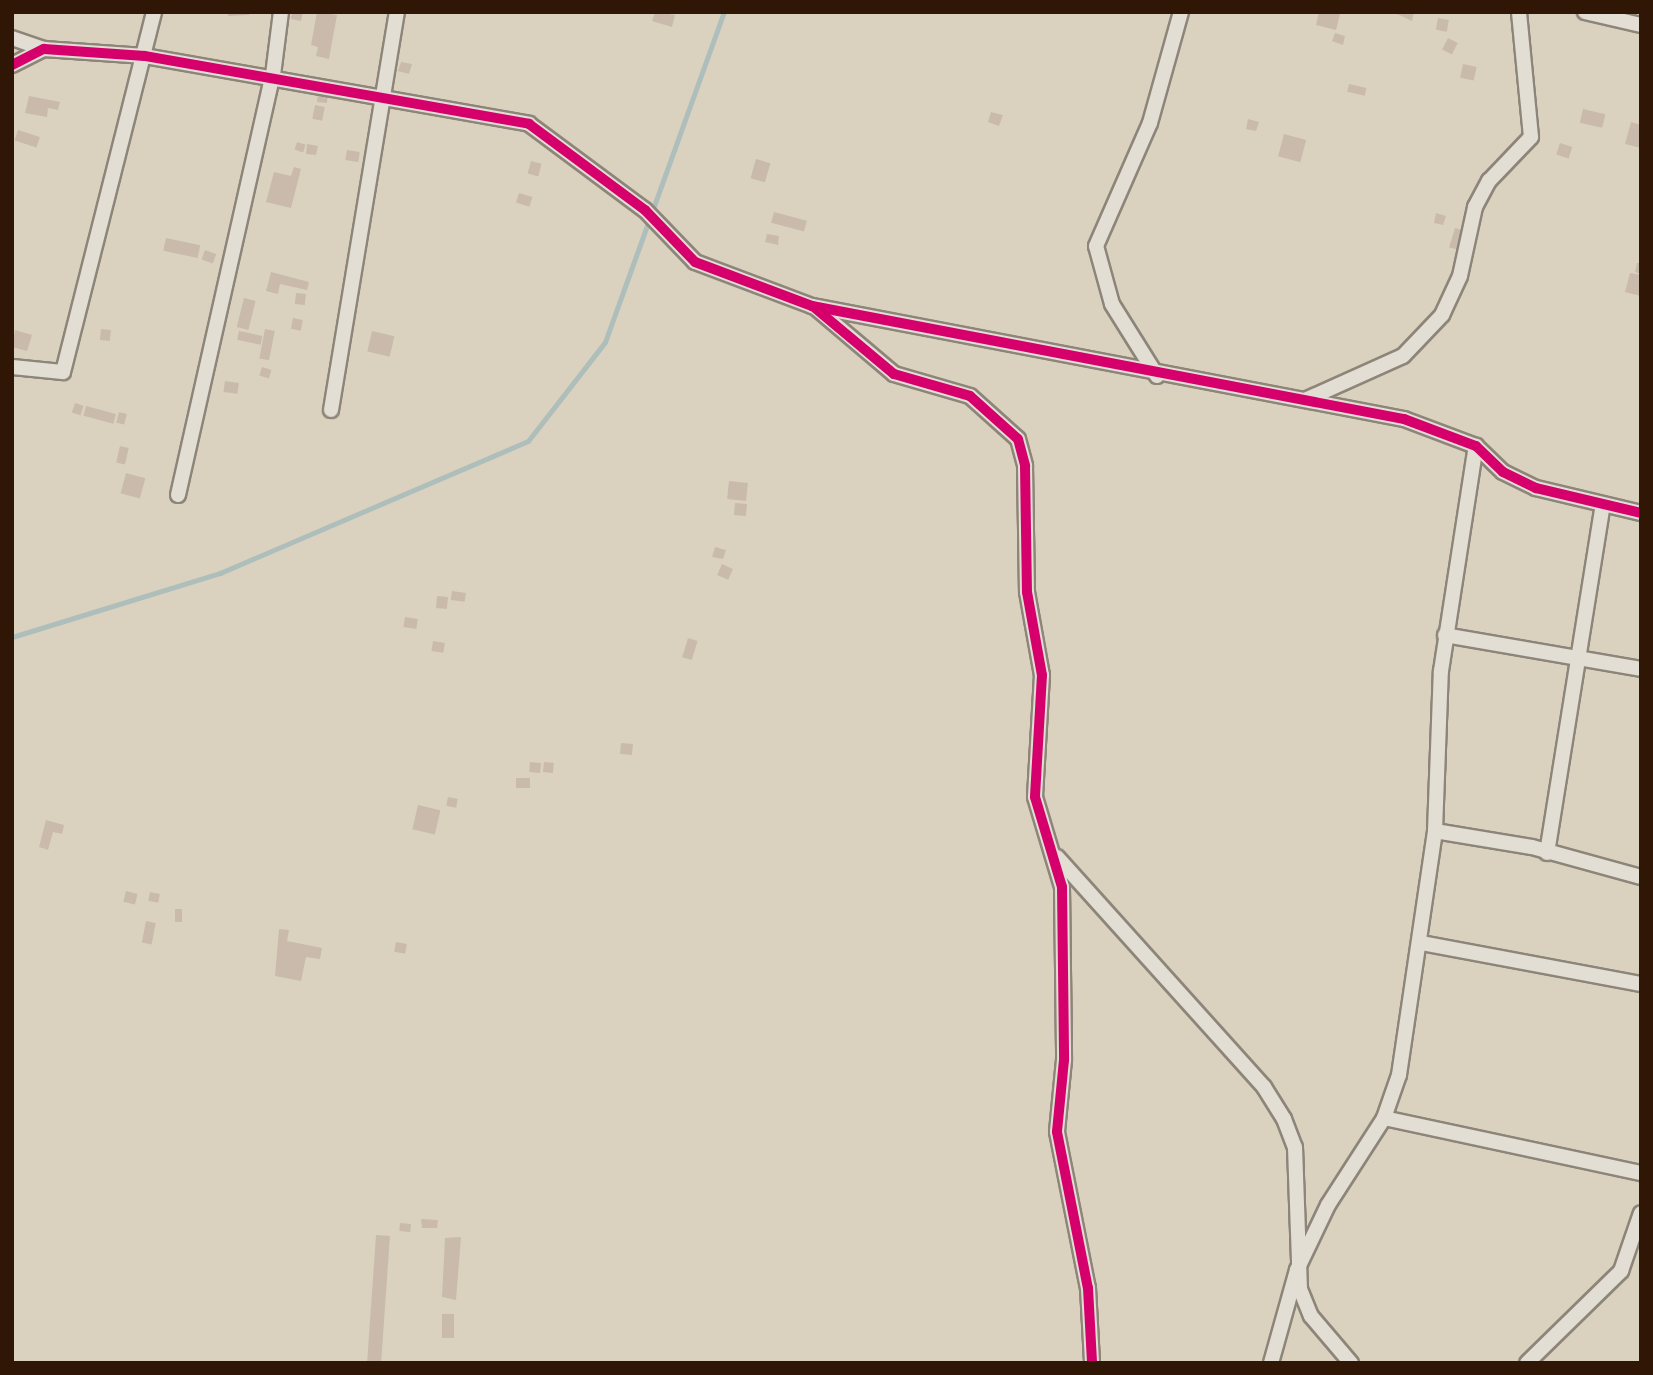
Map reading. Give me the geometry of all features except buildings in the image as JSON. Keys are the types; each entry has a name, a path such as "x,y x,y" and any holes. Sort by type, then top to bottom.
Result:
{"street":[{"path":"12,367 63,372 154,12"},
{"path":"178,495 273,75 281,12"},
{"path":"331,410 397,12"},
{"path":"1157,376 1112,304 1096,246 1150,123 1181,12"},
{"path":"1304,401 1403,356 1442,315 1460,276 1475,207 1489,181 1531,137 1520,12"},
{"path":"1585,12 1641,25"},
{"path":"12,38 44,49 145,56 273,75 529,124 645,210 695,262 812,306 1157,376 1404,419 1476,446 1503,472 1536,488 1641,513"},
{"path":"12,65 44,49"},
{"path":"812,306 894,374 970,397 1018,439 1025,466 1027,592 1042,675 1035,797 1056,856 1065,1028 1057,1132 1088,1288 1092,1363"},
{"path":"1271,1363 1297,1270 1328,1205 1384,1118 1399,1075 1421,943 1435,831 1446,635 1476,446"},
{"path":"1547,853 1603,504"},
{"path":"1446,635 1579,655 1641,668"},
{"path":"1435,831 1547,853 1641,877"},
{"path":"1056,856 1264,1087 1284,1119 1297,1174 1297,1270 1311,1317 1351,1363"},
{"path":"1421,943 1641,984"},
{"path":"1384,1118 1641,1173"},
{"path":"1527,1363 1607,1289 1631,1255 1641,1213"}],"waterway":[{"path":"12,637 220,573 528,441 605,342 724,12"}],"cycle path":[{"path":"12,65 44,49 145,56 529,124 645,210 695,262 812,306 1404,419 1476,446 1503,472 1536,488 1641,513"},
{"path":"815,308 894,374 970,396 1018,439 1025,466 1027,592 1042,675 1035,797 1062,887 1064,1060 1057,1132 1088,1288 1092,1363"}]}
